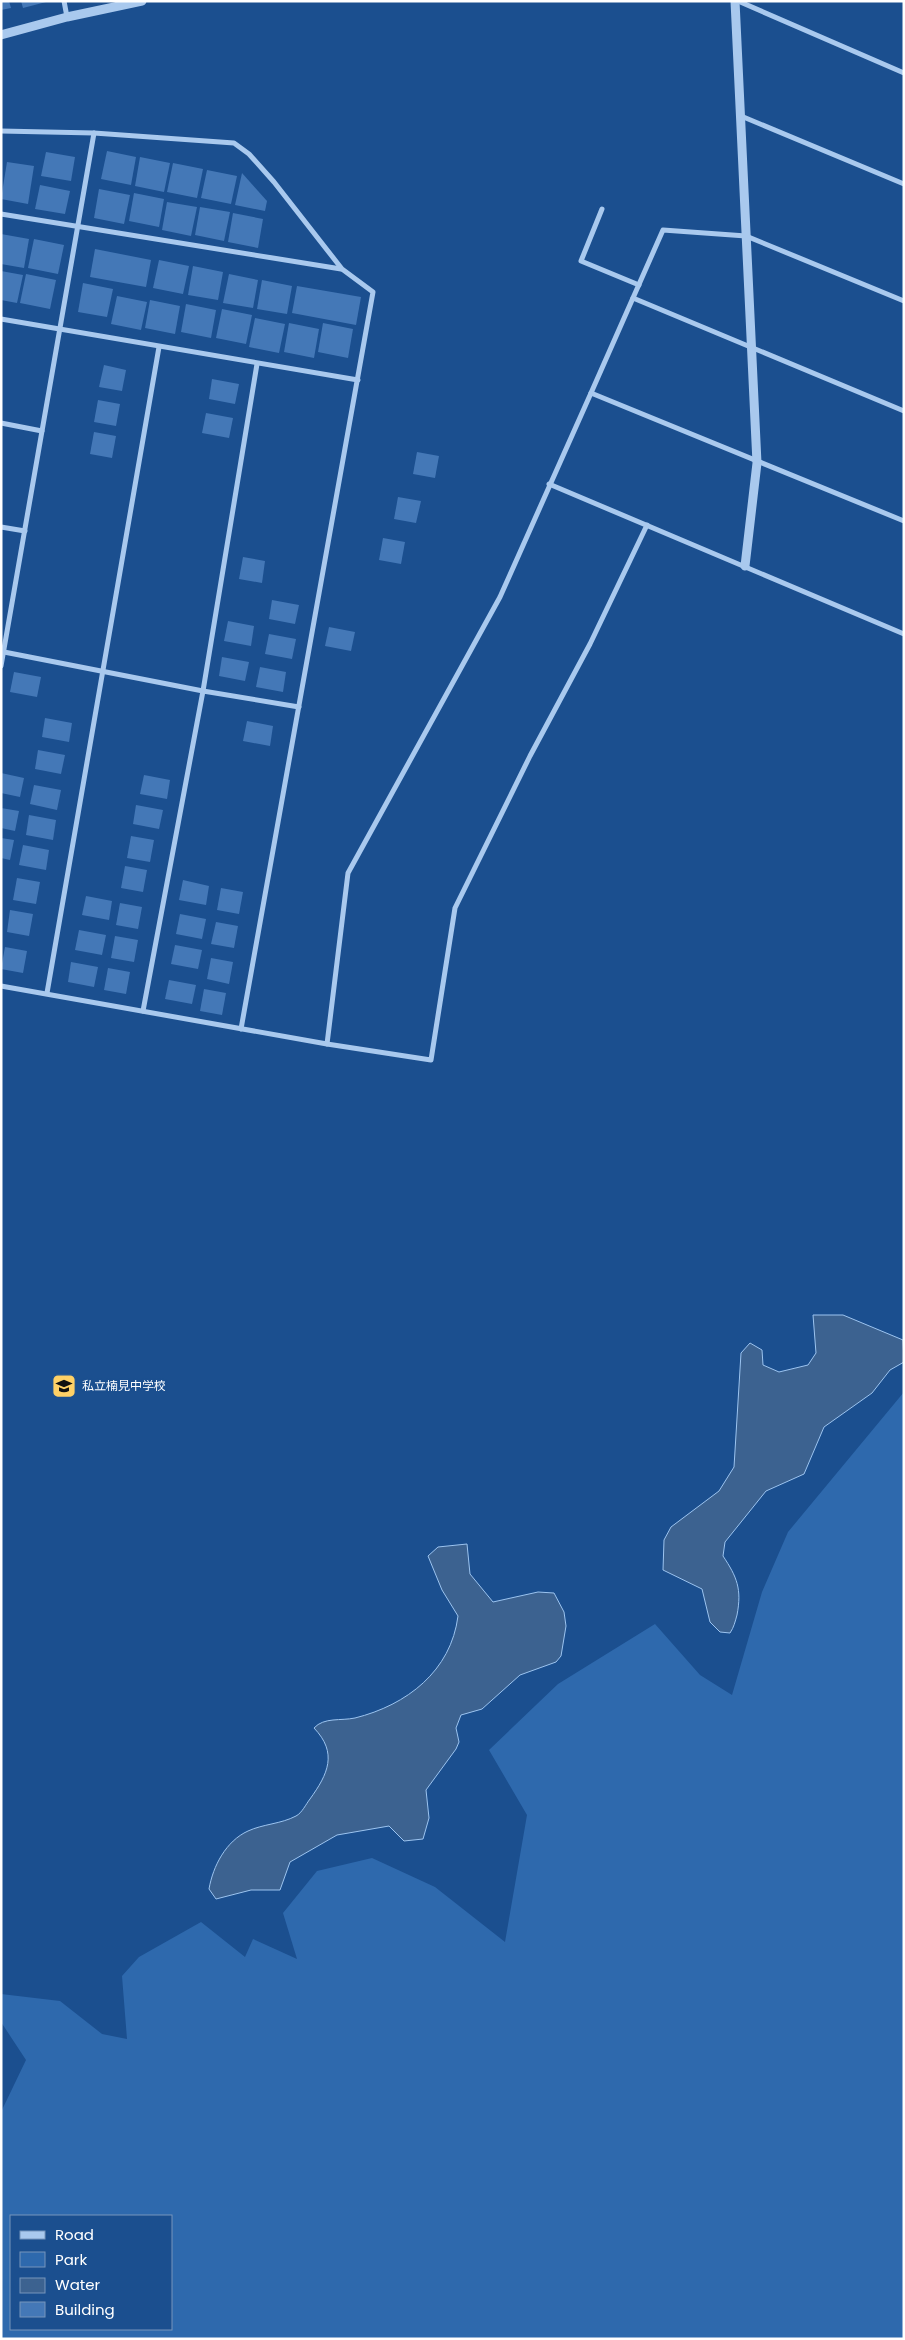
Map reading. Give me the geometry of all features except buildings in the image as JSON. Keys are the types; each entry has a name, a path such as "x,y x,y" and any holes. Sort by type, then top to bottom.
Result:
{"street":[{"path":"64,1 67,17"},
{"path":"1,35 67,17 142,1"},
{"path":"745,566 757,463 736,1 904,73"},
{"path":"741,116 904,184"},
{"path":"1,131 94,133 234,143 249,154 274,182 342,269 373,292 241,1029"},
{"path":"1,666 94,133"},
{"path":"602,209 581,260 639,285"},
{"path":"1,214 342,269"},
{"path":"327,1044 348,873 500,597 663,230 746,236 904,301"},
{"path":"633,298 904,411"},
{"path":"1,319 358,380"},
{"path":"47,993 159,347"},
{"path":"142,1011 203,691 257,364"},
{"path":"591,394 757,463 904,521"},
{"path":"1,423 42,431"},
{"path":"549,484 904,634"},
{"path":"1,986 327,1044 431,1060 455,908 530,756 590,644 646,525"},
{"path":"1,526 25,531"},
{"path":"4,652 104,670 203,691 299,707"}],"green space":[{"path":"904,1392 904,2339 1,2339 1,2112 26,2060 1,2022 1,1994 60,2001 102,2034 127,2039 122,1976 139,1957 201,1922 245,1957 253,1939 297,1959 283,1913 317,1871 372,1858 435,1887 505,1942 527,1815 489,1750 558,1684 655,1624 700,1675 732,1695 762,1592 788,1532"}],"water":[{"path":"813,1315 843,1315 903,1340 904,1362 890,1370 872,1393 824,1427 804,1474 766,1491 725,1542 723,1556 735,1577 739,1598 737,1615 730,1633 720,1632 710,1622 702,1589 663,1570 664,1540 671,1527 719,1491 734,1467 741,1353 750,1343 762,1350 763,1365 779,1372 808,1365 816,1353"},
{"path":"467,1544 470,1574 493,1602 538,1592 554,1593 564,1612 566,1626 561,1656 556,1662 520,1675 482,1709 461,1715 456,1728 459,1742 456,1749 426,1790 429,1818 423,1839 404,1841 389,1826 337,1835 290,1862 280,1890 251,1890 216,1899 209,1889 211,1880 217,1863 233,1841 248,1831 298,1815 322,1781 328,1764 328,1755 326,1746 314,1728 323,1722 355,1718 392,1704 409,1695 436,1669 454,1636 458,1616 442,1590 428,1556 438,1547"}],"place":[{"name":"私立楠見中学校","path":"64,1386"}]}
